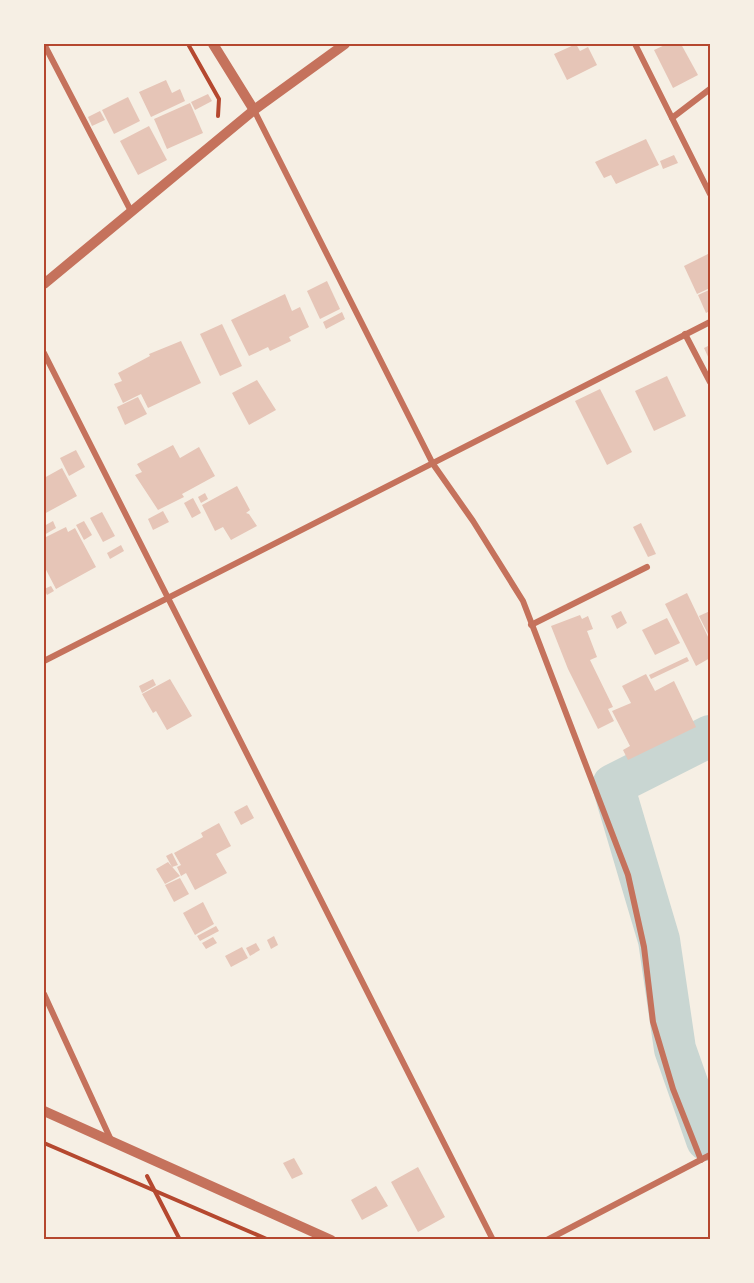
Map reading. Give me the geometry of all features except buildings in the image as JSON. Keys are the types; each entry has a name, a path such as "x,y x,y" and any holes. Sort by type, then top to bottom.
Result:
{"street":[{"path":"44,44 132,213"},
{"path":"213,44 254,110 433,464 473,520 517,592 628,875 644,946 653,1022 673,1089 701,1160"},
{"path":"44,284 254,110 345,44"},
{"path":"635,44 711,194"},
{"path":"672,118 711,89"},
{"path":"44,661 711,322"},
{"path":"686,334 711,382"},
{"path":"44,353 493,1239"},
{"path":"531,625 647,567"},
{"path":"44,993 113,1143"},
{"path":"44,1111 331,1239"},
{"path":"547,1239 711,1155"}],"path":[{"path":"188,44 219,99 219,114 213,125"},
{"path":"44,1143 269,1239"},
{"path":"136,1154 180,1239"}],"waterway":[{"path":"707,1140 675,1049 659,940 613,785 710,736"}]}
